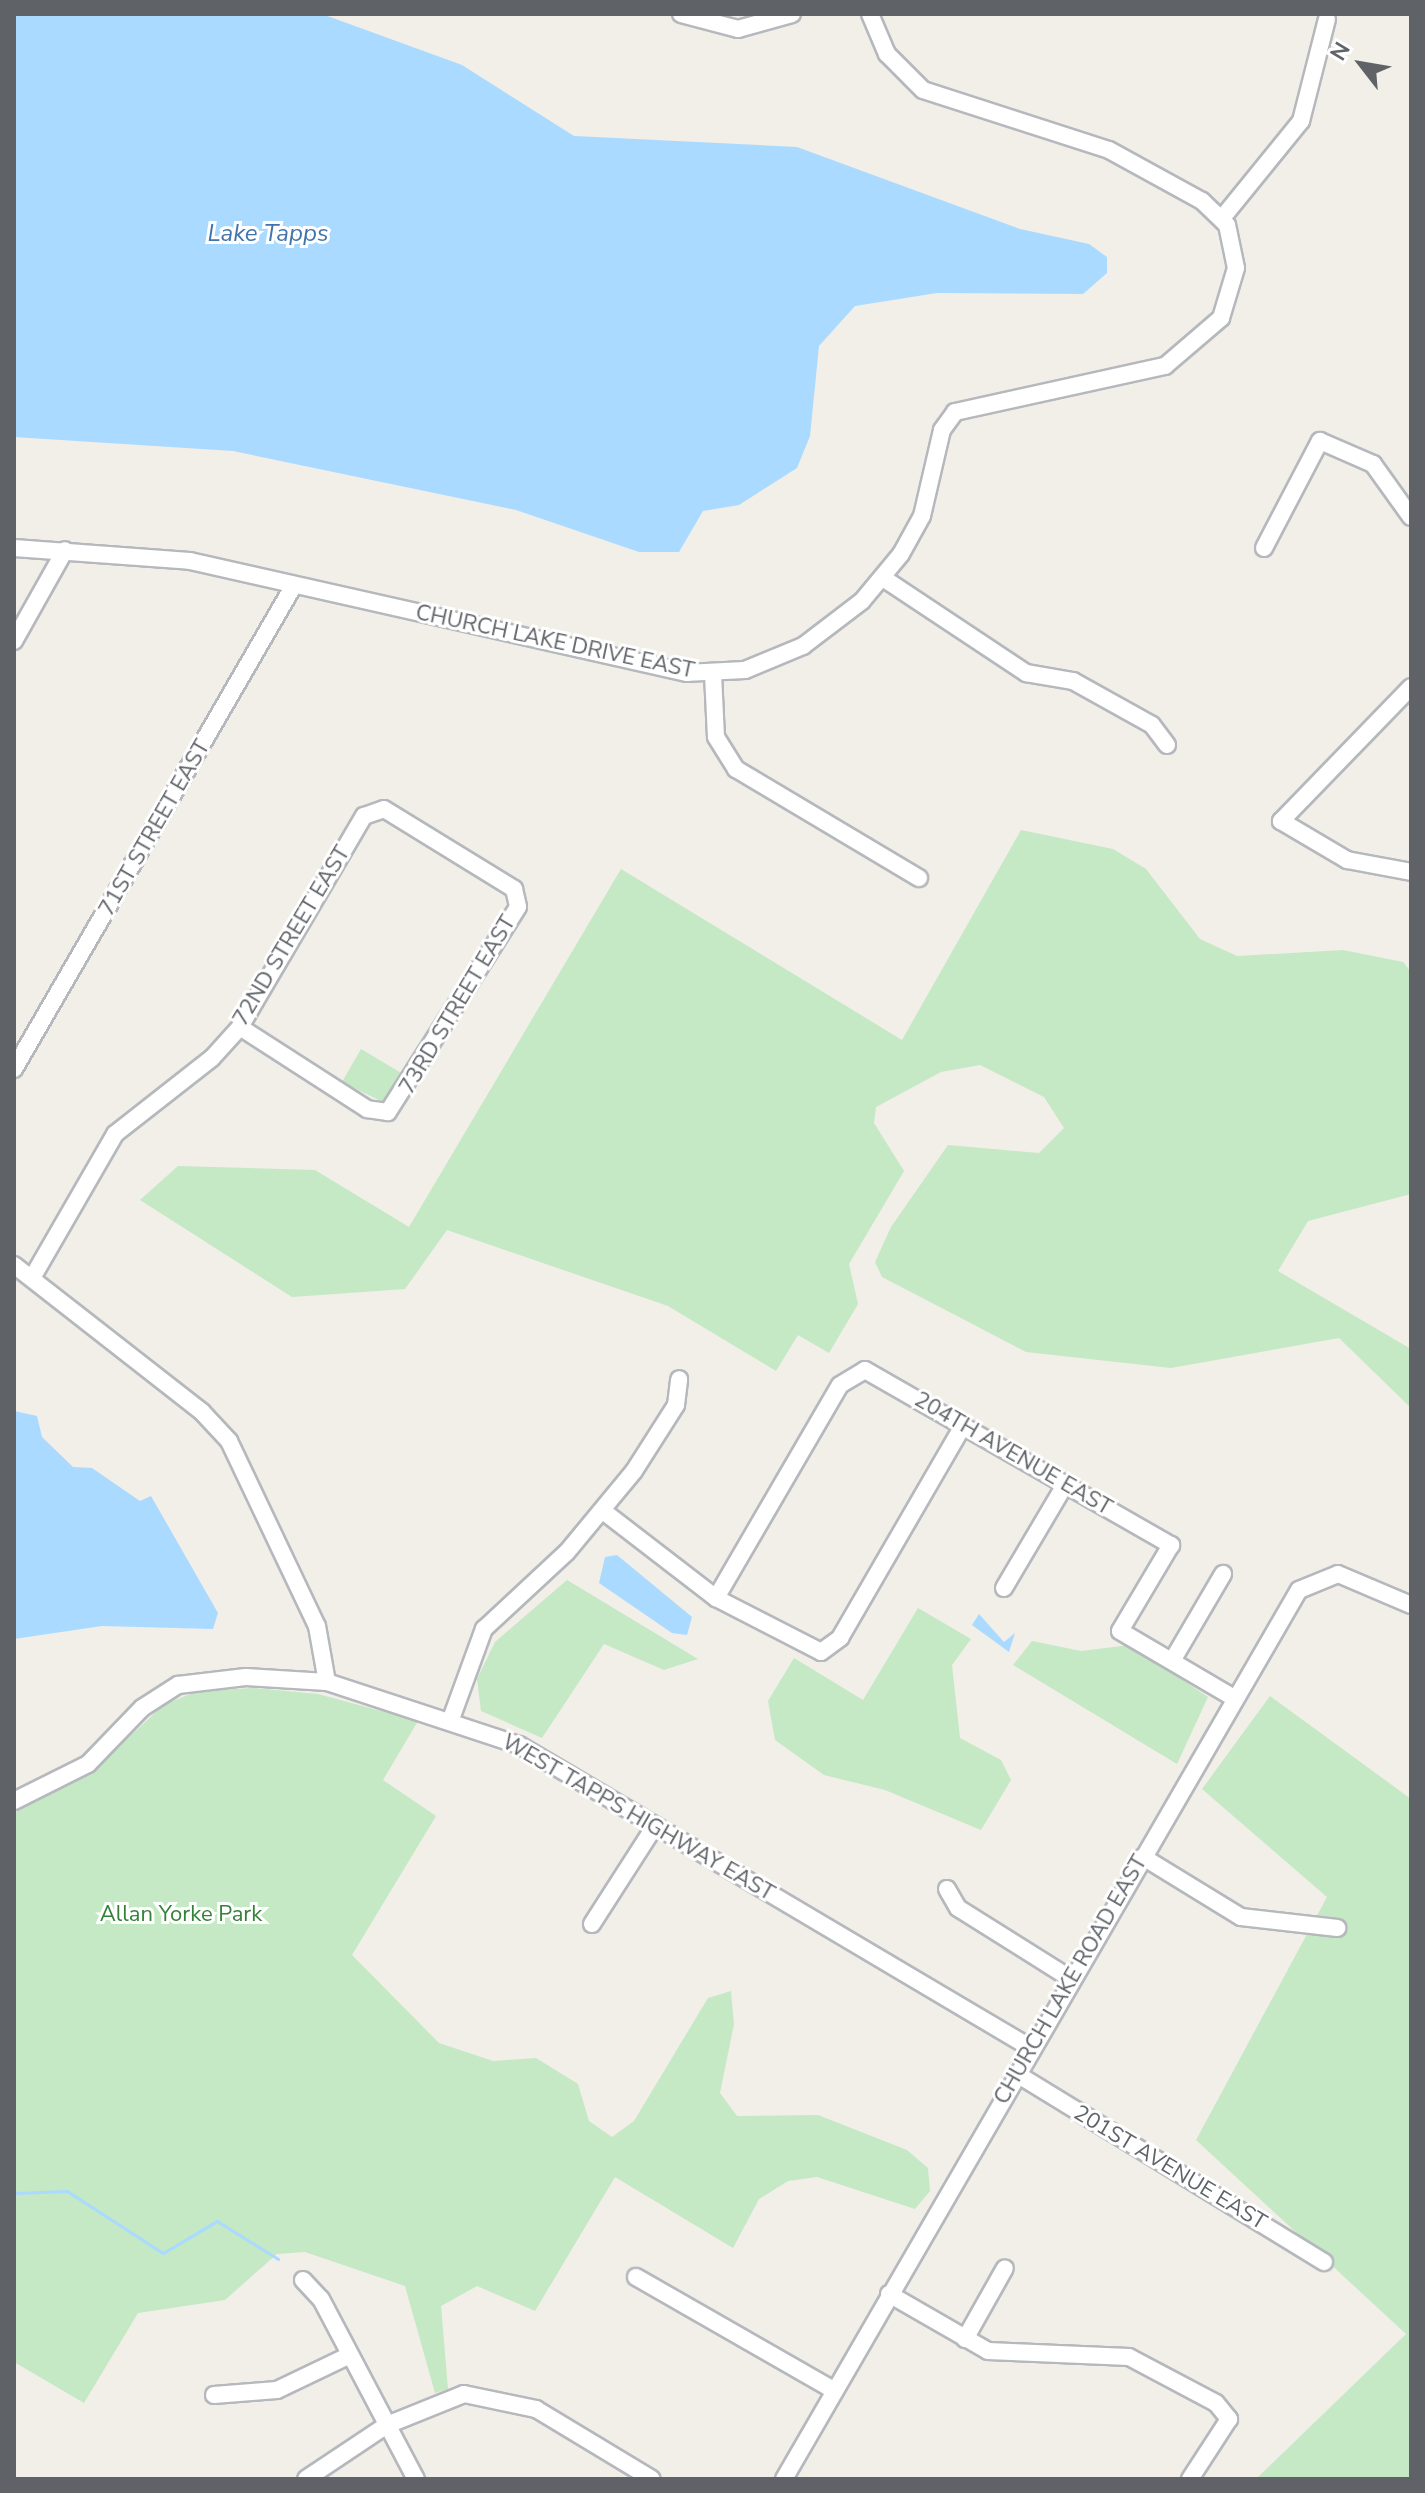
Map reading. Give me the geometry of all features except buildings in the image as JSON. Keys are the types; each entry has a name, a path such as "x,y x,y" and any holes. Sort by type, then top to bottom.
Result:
{"street":[{"path":"681,14 738,29 792,14"},
{"path":"870,14 887,54 923,90 1119,155 1223,217 1301,121 1327,19"},
{"name":"CHURCH LAKE DRIVE EAST","path":"14,548 162,557 713,674 803,646 883,578 916,529 938,441 955,412 995,398 1141,376 1176,361 1212,329 1236,268 1223,217"},
{"path":"1264,548 1320,441 1373,464 1411,517"},
{"path":"14,641 65,550"},
{"path":"883,578 1026,673 1073,681 1152,725 1167,745"},
{"name":"71ST STREET EAST","path":"14,1069 294,585"},
{"path":"713,674 716,737 736,769 919,878"},
{"path":"1411,687 1281,821 1347,860 1411,872"},
{"name":"72ND STREET EAST","path":"32,1278 115,1134 212,1058 240,1027 371,810 384,809 503,879 517,895"},
{"name":"73RD STREET EAST","path":"240,1027 367,1109 388,1112 510,921 517,895"},
{"path":"14,1265 229,1441 317,1626 327,1682"},
{"name":"204TH AVENUE EAST","path":"716,1598 853,1372 873,1372 1171,1545 1120,1631 1172,1661"},
{"path":"451,1719 484,1629 603,1511 676,1405 679,1379"},
{"path":"603,1511 716,1598 807,1650 828,1649 963,1426"},
{"path":"1004,1588 1066,1483"},
{"path":"1223,1574 1172,1661 1234,1698"},
{"name":"CHURCH LAKE ROAD EAST","path":"784,2479 1299,1590 1315,1578 1348,1576 1411,1605"},
{"name":"WEST TAPPS HIGHWAY EAST","path":"14,1801 88,1764 142,1708 178,1685 246,1677 327,1682 451,1719 543,1758 1031,2048"},
{"path":"592,1924 655,1826"},
{"path":"1143,1857 1241,1917 1337,1928"},
{"path":"947,1889 958,1908 1071,1979"},
{"name":"201ST AVENUE EAST","path":"1017,2074 1324,2262"},
{"path":"965,2339 1005,2268"},
{"path":"636,2277 833,2390"},
{"path":"303,2280 350,2355 416,2479"},
{"path":"889,2294 965,2339 1009,2355 1129,2357 1216,2403 1229,2419 1190,2479"},
{"path":"214,2395 277,2390 350,2355"},
{"path":"306,2479 387,2425 450,2396 496,2395 536,2409 652,2479"}],"green space":[{"path":"1021,830 1113,849 1146,869 1200,939 1237,956 1343,950 1403,962 1411,972 1411,1194 1308,1221 1278,1271 1411,1349 1411,1408 1339,1338 1171,1368 1026,1352 882,1277 875,1262 891,1227 948,1145 1039,1153 1064,1128 1044,1097 980,1065 941,1072 876,1107 874,1123 904,1171 849,1264 858,1304 829,1353 798,1335 776,1371 668,1306 447,1230 405,1289 292,1297 140,1200 178,1166 315,1170 409,1227 621,869 902,1040"},
{"path":"361,1049 403,1074 383,1102 342,1082"},
{"path":"567,1580 698,1659 664,1670 604,1644 542,1738 481,1711 477,1679 495,1642"},
{"path":"918,1608 971,1639 952,1665 960,1738 1001,1760 1011,1780 981,1830 885,1790 824,1775 775,1740 768,1701 794,1658 863,1700"},
{"path":"1032,1641 1081,1651 1130,1645 1208,1697 1177,1764 1013,1665"},
{"name":"Allan Yorke Park","path":"253,1688 318,1694 418,1721 383,1780 436,1816 352,1955 439,2043 493,2061 536,2058 578,2084 589,2121 612,2137 634,2121 708,1998 731,1991 734,2024 720,2093 737,2116 818,2115 907,2150 928,2168 930,2191 915,2209 817,2177 788,2181 759,2199 733,2248 615,2177 535,2311 477,2286 441,2306 448,2389 435,2393 405,2286 305,2252 277,2254 225,2300 138,2313 84,2403 14,2362 14,1813 101,1764 163,1705 198,1691"},
{"path":"1270,1696 1411,1799 1411,2479 1256,2479 1406,2334 1196,2140 1327,1897 1202,1789"}],"water":[{"name":"Lake Tapps","path":"14,14 322,14 462,65 574,136 797,147 1020,229 1089,244 1107,257 1107,273 1083,294 937,293 855,306 819,346 810,436 797,468 739,505 703,511 679,552 639,552 516,510 233,451 14,437"},
{"path":"14,1411 37,1416 42,1437 73,1467 92,1468 140,1501 151,1496 218,1613 213,1629 102,1626 14,1639"},
{"path":"617,1555 692,1617 687,1635 672,1633 599,1583 605,1557"},
{"path":"979,1614 1004,1642 1015,1633 1009,1652 972,1625"}],"waterway":[{"path":"14,2193 67,2191 163,2253 217,2221 278,2259"}]}
